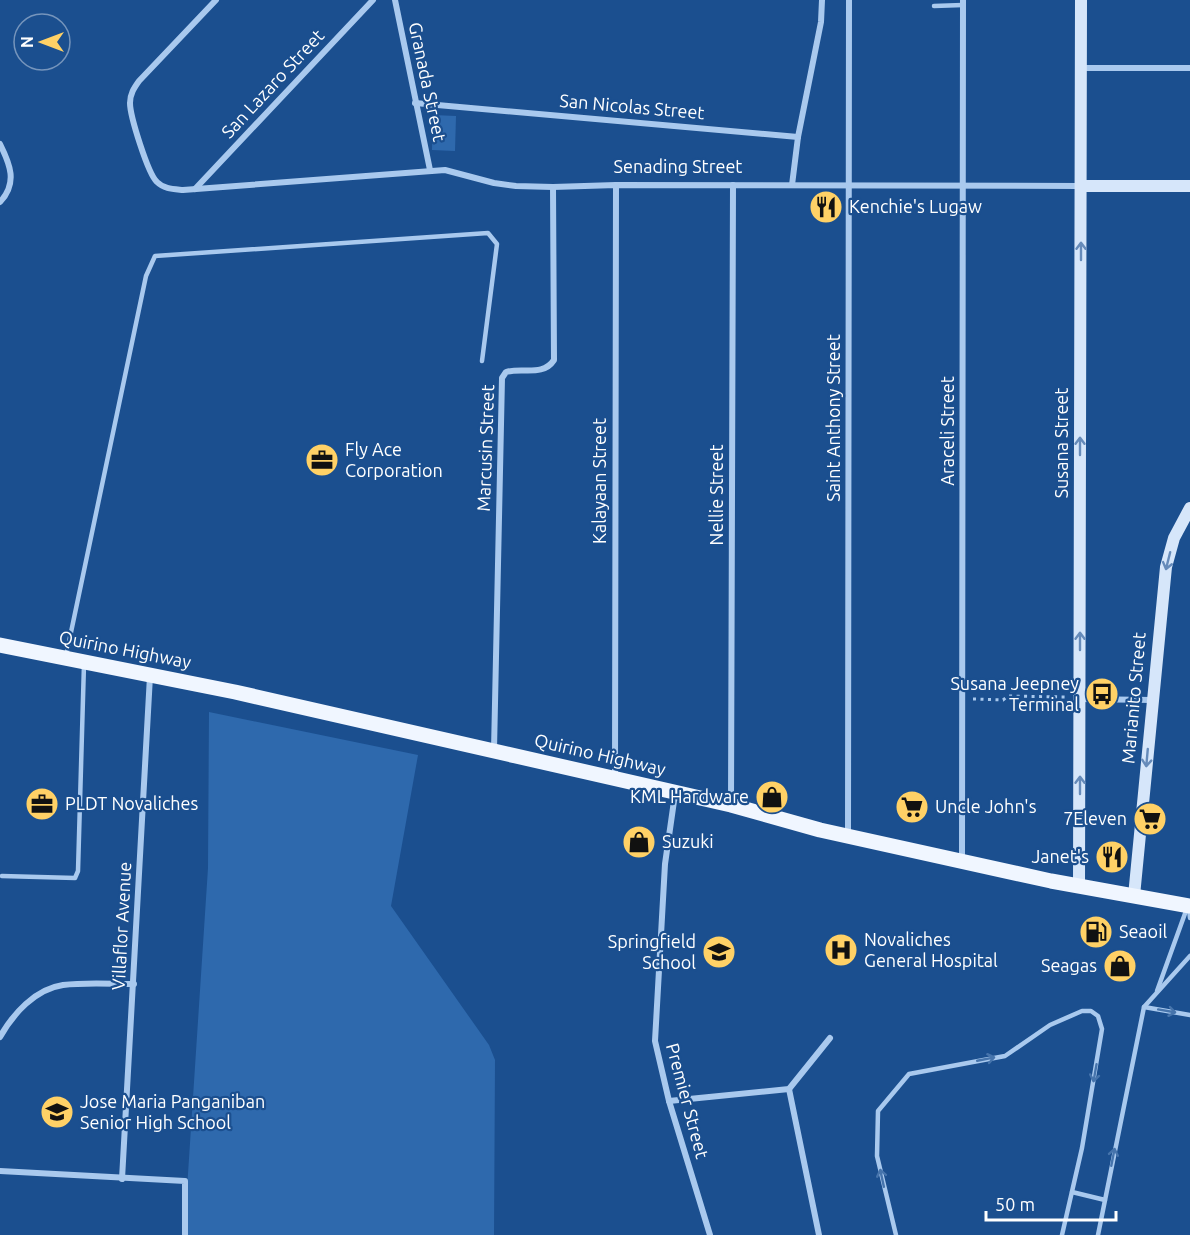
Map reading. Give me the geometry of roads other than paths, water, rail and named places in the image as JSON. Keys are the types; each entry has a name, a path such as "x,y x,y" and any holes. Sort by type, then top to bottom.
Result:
{"main road":[{"name":"Quirino Highway","path":"0,645 235,692 732,805 848,836 1134,896 1189,910"}],"street":[{"name":"Senading Street","path":"216,0 139,81 131,95 132,114 151,176 158,184 169,189 194,189 430,170 460,172 494,183 553,187 616,185 1190,186"},
{"name":"San Lazaro Street","path":"194,189 373,0"},
{"name":"Granada Street","path":"394,0 430,170"},
{"path":"792,185 798,137 821,22 822,0"},
{"name":"Saint Anthony Street","path":"848,836 849,0"},
{"name":"Susana Street","path":"1080,886 1081,0"},
{"name":"Araceli Street","path":"962,861 963,2"},
{"path":"1081,68 1190,68"},
{"name":"San Nicolas Street","path":"415,103 798,137"},
{"path":"0,144 9,161 12,179 10,188 0,201"},
{"name":"Kalayaan Street","path":"615,778 616,185"},
{"name":"Nellie Street","path":"732,805 733,185"},
{"name":"Marcusin Street","path":"494,751 502,378 506,372 512,370 543,370 549,367 554,360 553,187"},
{"name":"Marianito Street","path":"1134,896 1166,567 1174,538 1190,508"},
{"name":"Villaflor Avenue","path":"122,1179 150,675"},
{"path":"1080,698 1152,700"},
{"name":"Premier Street","path":"675,793 665,864 655,1041 669,1101 710,1235"},
{"path":"0,1037 10,1020 35,996 62,985 134,984"},
{"path":"669,1101 789,1089 830,1038"},
{"path":"789,1089 819,1235"},
{"path":"0,1171 185,1181 185,1235"}],"lane":[{"path":"934,6 963,2"},
{"path":"66,658 146,276 155,256 488,233 497,244 482,361"},
{"path":"2,876 75,878 78,871 84,662"},
{"path":"1156,995 1189,910"},
{"path":"1098,1235 1144,1007 1190,956"},
{"path":"1144,1007 1190,1015"},
{"path":"897,1235 877,1156 878,1111 909,1074 1005,1056 1050,1025 1082,1011 1091,1011 1098,1016 1102,1029 1095,1075 1062,1235"},
{"path":"1072,1192 1105,1200"}],"place":[{"name":"Kenchie's Lugaw","path":"826,207"},
{"name":"Fly Ace Corporation","path":"322,460"},
{"name":"Susana Jeepney Terminal","path":"1102,694"},
{"name":"KML Hardware","path":"772,797"},
{"name":"PLDT Novaliches","path":"42,804"},
{"name":"Uncle John's","path":"912,807"},
{"name":"7Eleven","path":"1150,819"},
{"name":"Suzuki","path":"639,842"},
{"name":"Janet's","path":"1112,857"},
{"name":"Seaoil","path":"1096,932"},
{"name":"Novaliches General Hospital","path":"841,950"},
{"name":"Springfield School","path":"719,952"},
{"name":"Seagas","path":"1120,966"},
{"name":"Jose Maria Panganiban Senior High School","path":"57,1112"}]}
